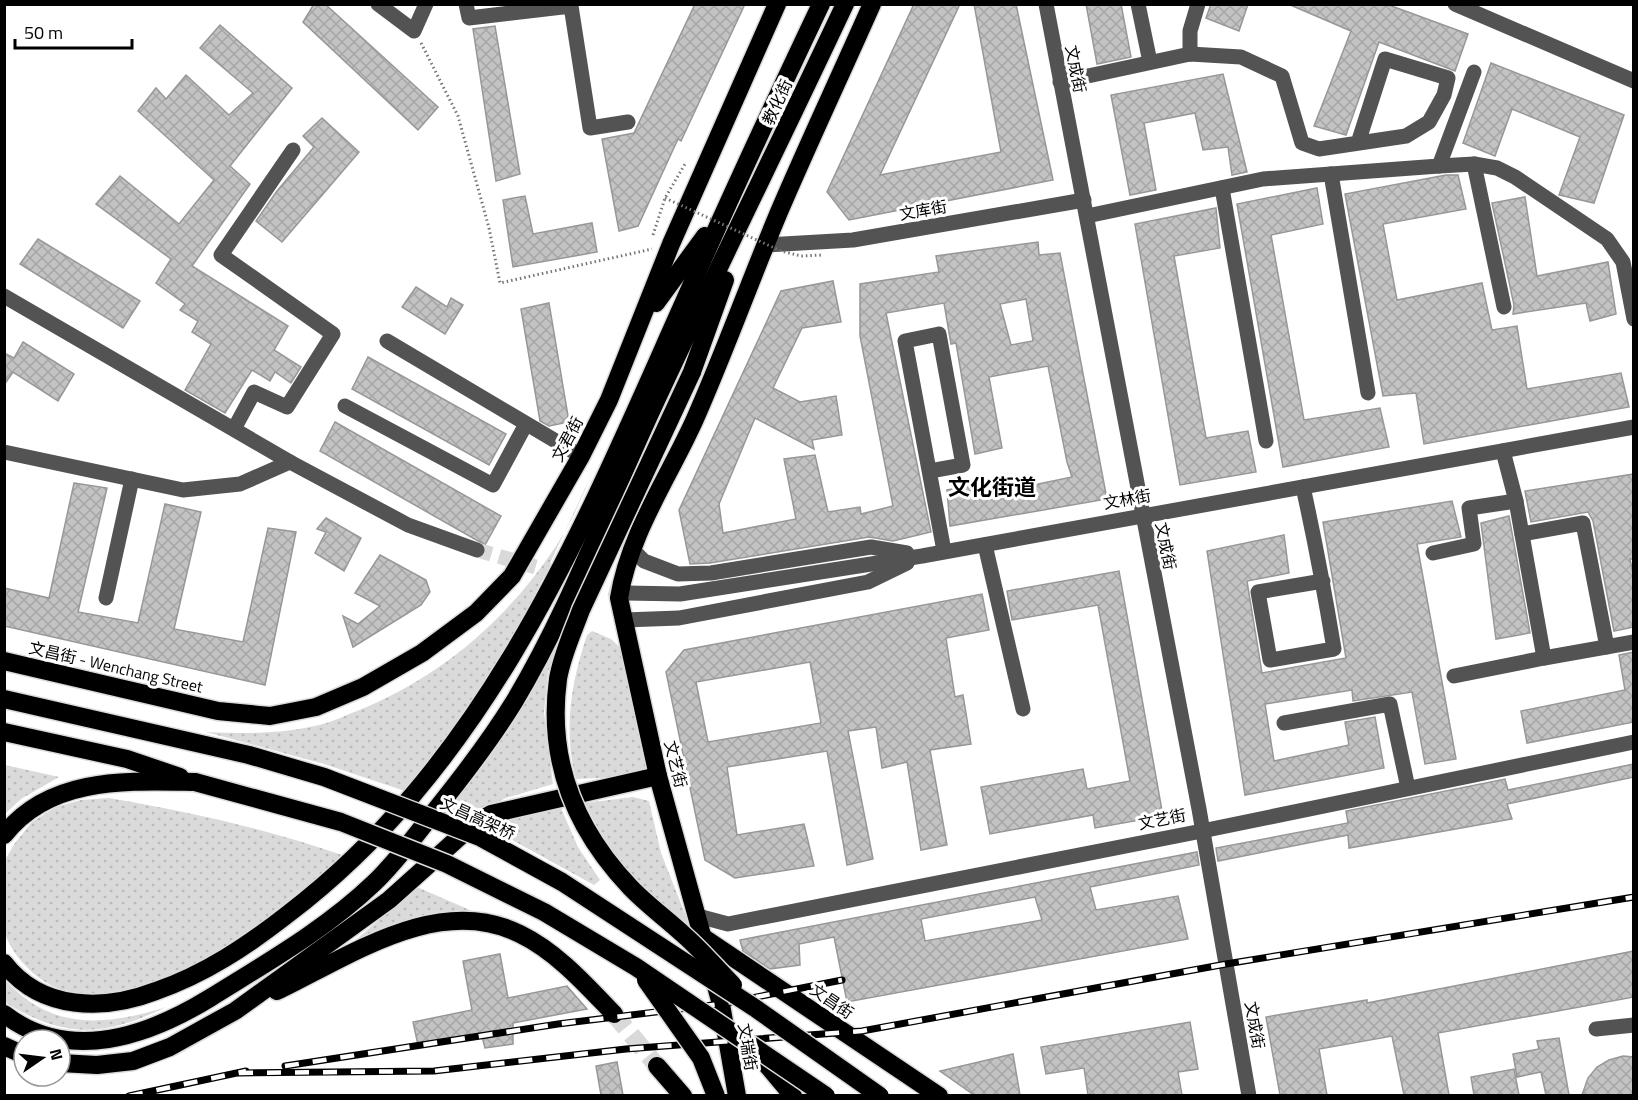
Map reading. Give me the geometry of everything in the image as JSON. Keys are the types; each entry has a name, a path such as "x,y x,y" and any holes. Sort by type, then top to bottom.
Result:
{"highway":[{"name":"文君街","path":"218,711 270,716 316,707 363,687 422,652 476,613 512,576 581,456 609,400 642,322 671,244 777,4"},
{"name":"教化街","path":"725,208 821,4"},
{"name":"教化街","path":"746,216 845,4"},
{"path":"624,620 619,598 622,575 632,549 694,421 778,214 872,4"},
{"path":"642,322 725,208"},
{"path":"4,963 28,987 49,997 96,1005 124,1002 178,983 252,942 349,863 434,771 481,708 532,625 618,449 725,208"},
{"path":"707,336 778,214"},
{"path":"746,216 707,336 581,610 568,645 558,678 558,752 566,786 580,821 600,852 631,888 686,937 755,1008"},
{"path":"4,1014 39,1035 77,1042 110,1041 145,1030 186,1013 253,971 313,932 374,883 480,754 515,700 550,635 656,401 746,216"},
{"name":"文艺街","path":"624,620 658,776 722,1004"},
{"name":"文昌街 - Wenchang Street","path":"4,661 218,711"},
{"name":"文昌高架桥","path":"4,699 249,755 324,777 480,837 562,882 755,1008 880,1095"},
{"path":"4,732 127,759 195,782 341,822 447,864 544,912 636,967 826,1095"},
{"path":"235,1011 389,900 475,823 491,814 658,776"},
{"path":"4,835 26,812 64,793 112,781 195,782"},
{"path":"72,1064 97,1065 133,1061 170,1047 235,1011 387,938 422,926 455,919 489,922 521,934 550,953 614,1014"},
{"name":"文昌街","path":"704,939 939,1095"},
{"path":"636,967 676,1019 701,1058 716,1095"},
{"name":"文瑞街","path":"722,1004 736,1095"},
{"path":"749,1044 793,1095"},
{"path":"657,1065 683,1095"}],"street":[{"path":"378,4 414,31 426,4"},
{"path":"466,4 469,18 571,6 590,128 628,122"},
{"name":"文成街","path":"1046,4 1202,831 1249,1095"},
{"path":"1138,4 1150,62"},
{"path":"1190,54 1190,31 1198,4"},
{"path":"1455,4 1634,81"},
{"path":"1060,82 1190,54 1241,57 1282,76 1302,143 1319,149 1406,136 1429,122 1444,95 1448,78 1385,59 1358,143"},
{"path":"1438,166 1474,72"},
{"path":"234,429 254,392 287,407 333,334 221,255 293,150"},
{"path":"1474,164 1504,307"},
{"name":"文库街","path":"766,245 853,240 1222,188 1263,179 1474,164 1497,168 1515,177 1607,239 1623,262 1634,319"},
{"path":"1331,174 1368,393"},
{"path":"1222,188 1266,441"},
{"path":"4,296 290,462 408,525 477,550"},
{"path":"930,471 963,465 939,334 904,341 944,551"},
{"path":"387,341 581,456"},
{"path":"345,406 493,485 526,424"},
{"name":"文林街","path":"626,593 680,594 922,556 1634,427"},
{"path":"1503,451 1516,501 1544,658"},
{"path":"4,452 183,490 240,484 290,462"},
{"path":"106,598 132,479"},
{"path":"1303,488 1323,581 1334,649 1270,660 1258,592 1323,581"},
{"path":"1433,554 1474,544 1470,508 1516,501"},
{"path":"1522,534 1583,523 1607,647"},
{"path":"985,544 1023,709"},
{"path":"632,549 644,561 678,574 711,573 871,547 922,556"},
{"path":"624,620 679,618 868,582 922,556"},
{"path":"1454,676 1634,642"},
{"path":"1284,723 1390,704 1408,788"},
{"name":"文艺街","path":"698,916 728,924 1202,831 1634,742"},
{"path":"1596,1029 1634,1024"}],"path":[{"path":"414,31 458,116 489,228 500,283 671,244"},
{"path":"652,235 665,198 685,164"},
{"path":"665,198 781,251 801,256 823,255"}],"shaded area":[{"path":"599,459 578,505 565,531"},
{"path":"565,531 527,612 460,726 405,791 324,764 206,732 294,730 323,724 387,698 442,664 492,624 535,576"},
{"path":"576,603 548,672 544,712 553,784 506,798 465,818 448,811 508,731"},
{"path":"592,631 611,639 622,649 646,768 621,777 576,779 570,742 571,706 581,653 587,635"},
{"path":"5,765 59,777 21,799 5,814"},
{"path":"633,797 649,801 661,853 691,929 683,933 653,903 628,872 605,840 585,803"},
{"path":"109,798 228,822 345,856 276,916 252,933 193,967 161,981 128,991 95,995 65,991 33,973 18,958 5,934 5,860 32,822 56,807 81,800"},
{"path":"560,806 578,847 600,880 594,885 490,828 511,817"},
{"path":"417,887 479,914 443,913 426,917 393,928 344,950"},
{"path":"5,980 23,997 41,1008 80,1020 122,1018 166,1007 123,1024 84,1030 46,1023 5,1002"}],"building":[{"path":"314,4 325,4 438,107 418,130 303,22"},
{"path":"695,4 745,4 681,141 678,139 638,226 619,231 602,139 634,133"},
{"path":"914,4 960,4 880,175 1001,152 974,4 1016,4 1053,180 849,220 827,192"},
{"path":"1086,4 1121,4 1131,57 1097,64"},
{"path":"1211,4 1248,4 1239,31 1206,18"},
{"path":"1288,4 1386,4 1468,34 1455,71 1379,42 1346,135 1314,126 1351,31"},
{"path":"220,25 292,88 230,166 250,184 192,266 288,326 274,350 301,367 291,383 275,372 270,381 252,370 225,413 185,390 211,344 192,332 198,321 180,310 185,304 156,283 171,259 96,204 120,176 179,224 214,180 138,111 156,88 166,99 186,75 229,115 253,93 200,48"},
{"path":"495,26 520,174 496,181 473,29"},
{"path":"1491,63 1624,115 1594,203 1559,195 1580,137 1512,109 1495,156 1463,143"},
{"path":"1223,74 1247,172 1232,175 1228,147 1203,150 1195,113 1144,123 1156,190 1130,195 1111,95"},
{"path":"322,118 359,152 282,242 256,221 277,191 314,147 303,136"},
{"path":"1446,175 1458,175 1466,209 1383,224 1397,300 1482,283 1492,330 1517,326 1527,389 1621,373 1629,407 1424,444 1416,393 1383,396 1345,194"},
{"path":"1317,188 1323,224 1271,235 1304,420 1380,408 1389,447 1283,467 1237,204"},
{"path":"525,196 533,234 592,223 597,252 513,267 503,200"},
{"path":"1525,197 1537,276 1608,262 1616,314 1590,321 1586,303 1513,314 1514,305 1492,203"},
{"path":"1216,208 1220,248 1174,256 1206,438 1248,431 1256,472 1180,485 1135,224"},
{"path":"38,239 140,301 123,328 20,264"},
{"path":"1038,242 1039,255 1060,253 1107,499 950,526 947,490 1023,478 1024,487 1072,477 1048,366 989,377 1002,448 975,454 956,343 951,344 944,303 886,313 931,532 893,541 869,537 710,563 690,564 679,510 781,291 833,281 841,322 802,328 773,388 800,402 836,396 842,435 812,440 814,449 755,418 719,504 723,533 796,519 784,459 815,455 828,512 860,507 861,514 893,506 860,336 860,284 939,272 936,256","holes":["1026,299 1033,341 1011,345 1000,304"]},
{"path":"416,287 447,307 451,298 463,305 445,334 402,307"},
{"path":"549,303 569,422 549,426 540,421 521,309"},
{"path":"23,342 74,374 58,401 13,372 4,385 4,353 14,358"},
{"path":"368,357 506,434 489,465 352,389"},
{"path":"335,422 501,516 485,545 320,451"},
{"path":"1634,474 1634,559 1630,559 1634,579 1634,627 1614,631 1593,521 1588,512 1531,522 1525,491"},
{"path":"74,483 107,488 78,612 138,623 165,504 201,512 174,629 243,642 268,528 296,532 265,685 4,626 4,588 49,598"},
{"path":"1452,501 1461,537 1417,544 1456,759 1425,764 1412,692 1353,701 1352,690 1265,704 1274,761 1349,745 1345,722 1375,717 1384,768 1245,795 1207,551 1284,535 1289,573 1247,581 1262,673 1346,658 1323,522"},
{"path":"1509,516 1530,633 1496,639 1481,523"},
{"path":"326,518 361,538 344,571 315,553 326,532 317,529"},
{"path":"380,555 426,580 430,592 421,605 353,647 343,616 358,624 380,606 355,593"},
{"path":"1119,571 1163,816 1095,828 1093,815 990,834 981,787 1083,769 1087,789 1130,781 1098,605 1012,620 1007,591"},
{"path":"982,594 989,630 946,638 955,697 963,695 971,744 930,750 947,845 921,850 907,762 882,768 876,727 848,731 873,859 847,865 827,751 727,767 737,835 804,824 814,866 735,878 705,860 666,672 684,650","holes":["810,662 821,723 708,742 696,682"]},
{"path":"1634,652 1634,722 1527,743 1521,711 1625,690 1619,655"},
{"path":"1634,764 1634,777 1507,804 1512,819 1349,848 1348,835 1218,861 1216,848 1348,823 1346,811 1505,779 1508,790"},
{"path":"1197,852 1199,865 1090,887 1096,910 1178,896 1188,939 847,1002 834,937 799,944 800,965 770,969 743,951 740,940","holes":["1035,897 1042,920 925,941 921,919"]},
{"path":"1634,951 1634,997 1438,1033 1449,1095 1404,1095 1392,1036 1319,1049 1327,1095 1280,1095 1266,1017 1367,1000 1367,1003"},
{"path":"500,954 508,998 567,986 587,1009 513,1023 513,1044 485,1048 481,1033 418,1045 413,1022 472,1010 463,961"},
{"path":"1190,1022 1198,1069 1178,1072 1182,1095 1088,1095 1084,1068 1046,1074 1041,1047"},
{"path":"1559,1038 1569,1095 1546,1095 1541,1072 1517,1077 1513,1054 1539,1049 1537,1041"},
{"path":"1013,1054 1020,1095 974,1095 940,1071"},
{"path":"1623,1056 1634,1057 1634,1095 1582,1095 1588,1078 1597,1067"},
{"path":"617,1062 623,1095 601,1095 596,1066"},
{"path":"1514,1069 1519,1095 1474,1095 1471,1077"}],"tunnel":[{"path":"477,550 626,593"},
{"path":"614,1014 657,1066"}],"railway":[{"path":"239,1073 434,1071 626,1049 862,1031 1226,964 1634,897"},
{"path":"285,1066 558,1024 721,1004 842,980"},
{"path":"129,1096 246,1071"}],"district":[{"name":"文化街道","path":"992,487"}]}
